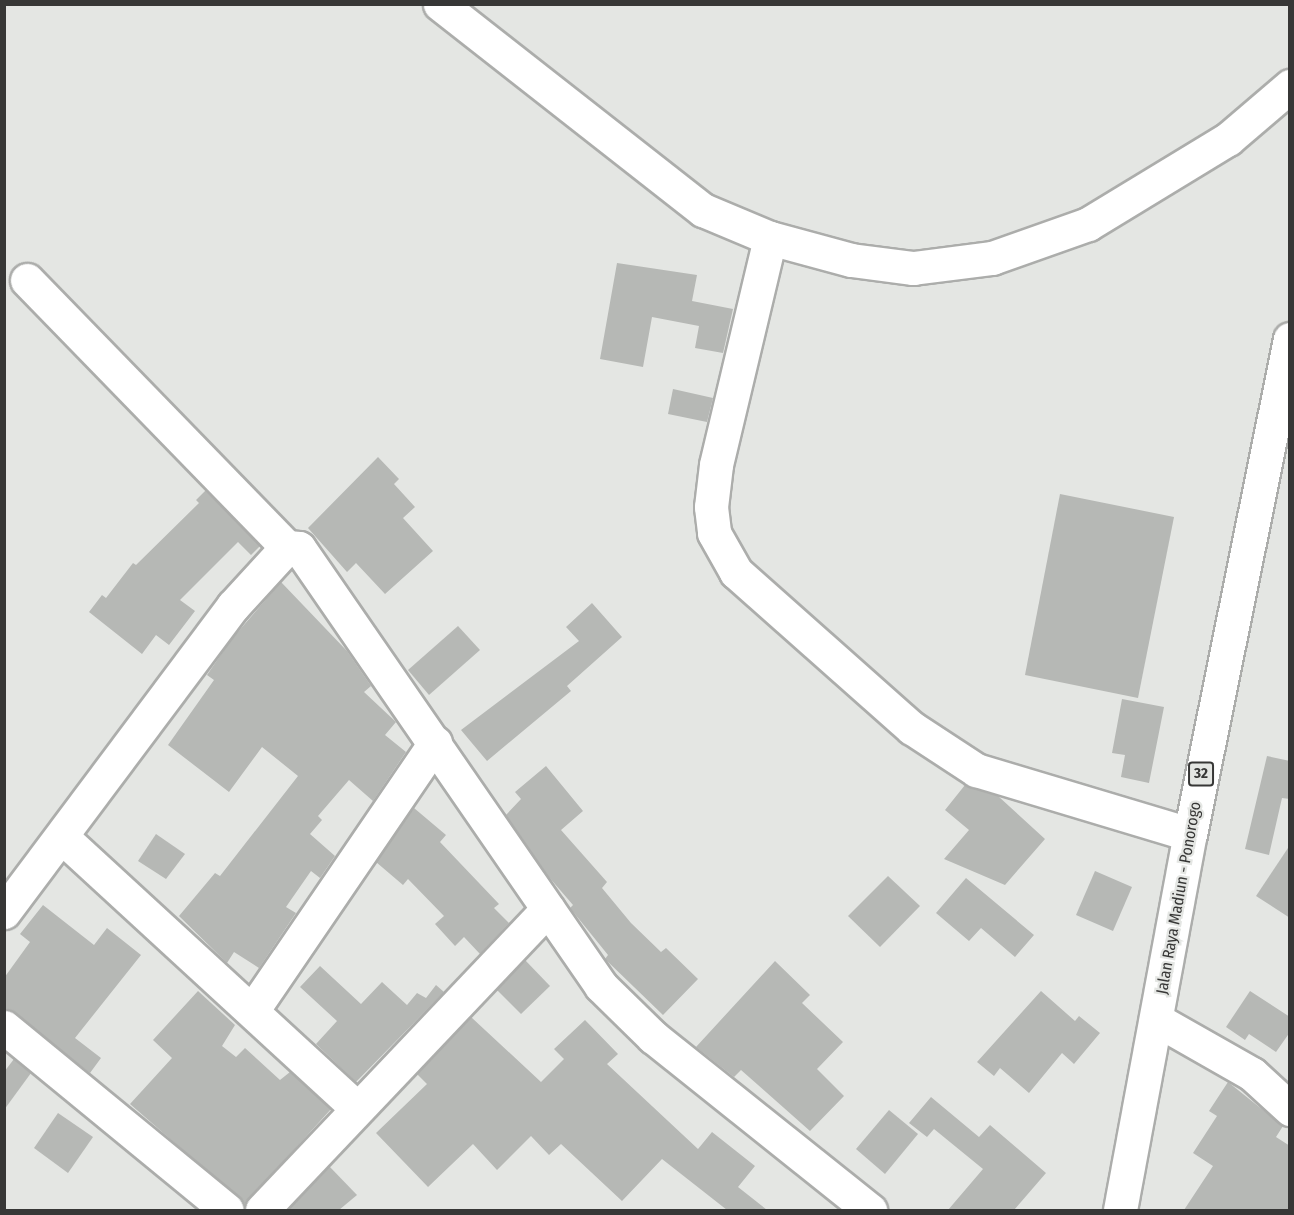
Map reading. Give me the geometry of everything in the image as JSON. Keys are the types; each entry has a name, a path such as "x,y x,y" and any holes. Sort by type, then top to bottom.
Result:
{"main road":[{"path":"440,4 703,210 770,238 851,260 913,268 992,258 1088,224 1228,139 1290,86"},
{"path":"770,238 716,465 711,507 714,533 735,572 912,728 976,770 1190,834"},
{"path":"27,280 287,547 299,548 307,556 601,986 636,1023 854,1206"},
{"name":"Jalan Raya Madiun - Ponorogo","path":"1120,1210 1190,834 1290,339"},
{"path":"4,912 233,606 287,547"},
{"path":"252,1011 435,743"},
{"path":"62,837 357,1108"},
{"path":"262,1210 548,909"},
{"path":"1157,1020 1252,1074 1290,1109"},
{"path":"4,1027 227,1210"}],"building":[{"path":"617,263 697,275 692,301 733,309 723,353 695,348 699,326 652,317 643,367 600,359"},
{"path":"673,389 713,398 707,422 668,414"},
{"path":"378,457 399,479 394,484 415,507 403,518 433,551 385,594 356,563 347,572 308,528"},
{"path":"206,490 260,546 251,555 238,542 180,600 195,611 169,645 156,635 142,654 89,612 102,595 106,598 133,563 136,565 199,503 196,500"},
{"path":"1060,494 1174,517 1138,698 1025,675"},
{"path":"281,582 347,651 371,686 364,692 396,722 385,735 406,752 373,801 349,780 318,816 322,820 310,834 335,856 320,878 311,871 286,907 296,913 259,968 234,952 227,963 179,916 215,873 220,876 298,776 262,747 229,792 168,745 214,680 207,675 231,640"},
{"path":"592,603 622,637 567,686 571,691 487,761 461,730 579,641 566,627"},
{"path":"458,626 480,650 429,695 408,670"},
{"path":"1122,699 1164,707 1149,783 1121,777 1125,755 1112,753"},
{"path":"1267,756 1290,761 1290,799 1282,798 1269,855 1245,849"},
{"path":"546,766 583,811 561,830 607,882 602,888 631,923 661,952 666,948 698,979 663,1015 605,959 608,955 570,908 573,905 548,876 506,815 521,799 515,792"},
{"path":"965,785 998,796 1045,839 1005,885 944,859 969,830 945,810"},
{"path":"414,808 446,835 440,842 499,904 494,908 509,923 480,954 464,937 455,946 435,924 444,916 408,879 403,885 376,862"},
{"path":"156,834 185,854 166,879 138,861"},
{"path":"1290,845 1290,918 1256,896"},
{"path":"1095,871 1132,887 1113,931 1076,915"},
{"path":"888,876 920,906 880,947 848,916"},
{"path":"966,878 1034,935 1015,957 981,928 969,941 936,913"},
{"path":"43,905 94,945 107,928 141,955 75,1038 101,1058 90,1073 4,1007 4,978 30,942 20,934"},
{"path":"525,960 550,986 521,1014 497,990"},
{"path":"775,961 810,995 802,1003 843,1042 817,1069 844,1096 810,1131 741,1070 734,1077 696,1047"},
{"path":"320,966 361,1004 382,982 407,1005 417,993 426,998 436,985 444,992 356,1082 316,1044 337,1021 300,987"},
{"path":"198,991 235,1025 222,1046 236,1057 245,1048 280,1080 290,1072 331,1109 245,1204 130,1104 172,1058 153,1040"},
{"path":"1041,991 1075,1021 1079,1016 1100,1033 1074,1064 1062,1053 1029,1093 1000,1068 994,1076 977,1062"},
{"path":"1250,991 1290,1017 1290,1032 1276,1052 1249,1034 1245,1040 1226,1027"},
{"path":"471,1017 541,1082 564,1059 554,1049 585,1020 618,1054 607,1064 698,1149 712,1132 755,1166 738,1187 767,1210 727,1210 662,1159 622,1201 561,1144 549,1155 531,1136 497,1170 473,1144 428,1187 376,1133 427,1084 417,1074"},
{"path":"14,1059 31,1073 4,1110 4,1072"},
{"path":"1228,1082 1283,1126 1276,1137 1290,1146 1290,1210 1184,1210 1213,1166 1193,1153 1217,1116 1209,1111"},
{"path":"931,1097 979,1137 990,1125 1046,1173 1014,1210 948,1210 983,1169 934,1129 927,1137 909,1123"},
{"path":"889,1110 918,1134 885,1174 856,1149"},
{"path":"58,1113 93,1137 68,1173 34,1148"},
{"path":"329,1166 357,1195 339,1210 287,1210"}]}
